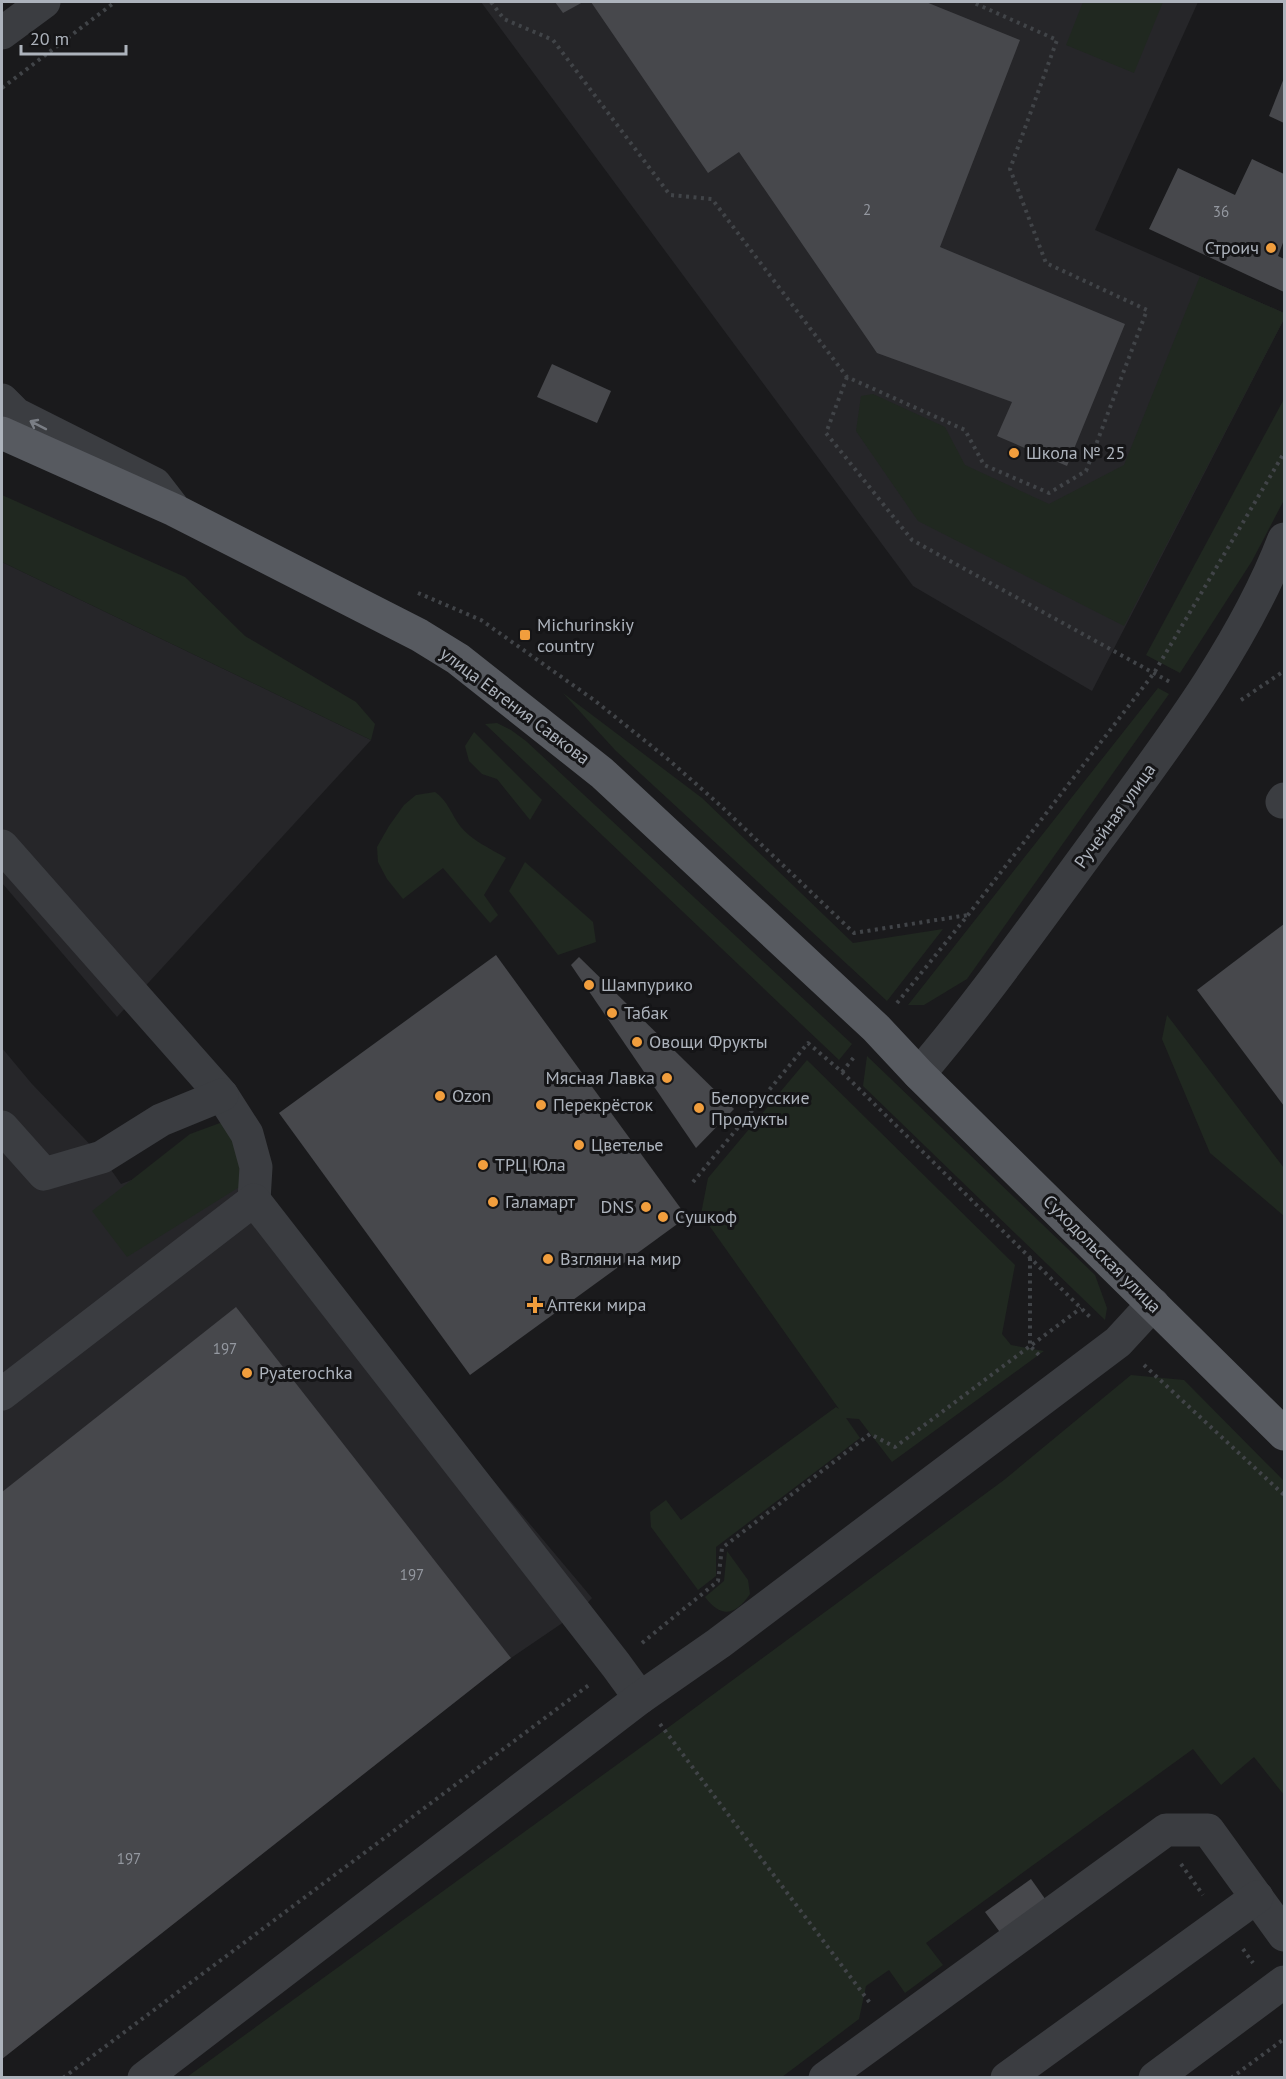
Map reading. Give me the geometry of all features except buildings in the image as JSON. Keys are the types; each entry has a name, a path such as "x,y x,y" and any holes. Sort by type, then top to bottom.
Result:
{"main road":[{"name":"улица Евгения Савкова","path":"2,433 174,510 419,635 458,659 602,773 876,1029 919,1074"},
{"name":"Суходольская улица","path":"919,1074 1284,1434"}],"street":[{"path":"2,33 44,2"},
{"path":"2,400 16,414 155,484 174,510"},
{"name":"Ручейная улица","path":"919,1074 966,1018 1161,753 1198,699 1248,617 1284,539"},
{"path":"2,846 222,1095 247,1134 256,1167 254,1200 616,1665 646,1707"},
{"path":"2,1127 44,1174 102,1157 161,1120 222,1095"},
{"path":"2,1394 254,1200"},
{"path":"144,2078 646,1707 719,1643 1118,1342 1153,1304"},
{"path":"825,2078 863,2067 890,2030 1166,1830 1208,1830 1284,1935"},
{"path":"1007,2078 1257,1897"},
{"path":"1155,2078 1284,1982"}],"path":[{"path":"2,88 115,2"},
{"path":"491,2 504,19 553,39 670,195 712,199 847,377 965,429 984,465 1049,493 1086,471 1148,310 1046,263 1010,169 1057,40 972,2"},
{"path":"847,377 826,433 912,540 1198,699"},
{"path":"842,1072 924,972 1154,673 1284,453"},
{"path":"693,1182 808,1043 842,1072 1081,1308 1284,1495"},
{"path":"1030,1258 1030,1346 1066,1382"},
{"path":"63,2078 616,1665 718,1581 722,1548 870,1434 895,1447 1081,1308"},
{"path":"646,1707 890,2030"},
{"path":"1231,2078 1284,2039"}],"shaded area":[{"name":"Школа № 25","path":"481,2 1198,2 1095,230 1284,313 1284,319 1092,691 913,586"},
{"path":"1083,2 1163,2 1134,73 1066,45"},
{"path":"1200,276 1284,313 1284,319 1124,626 918,521 856,431 861,396 873,394 945,427 965,465 1049,504 1124,465"},
{"path":"1284,399 1284,500 1252,561 1180,673 1146,655"},
{"path":"2,495 185,577 245,636 356,702 375,724 371,740 2,562"},
{"path":"2,562 371,740 117,1017 2,883"},
{"path":"1158,688 1169,694 967,979 924,1005 908,1005"},
{"path":"563,693 702,798 853,943 943,929 887,1001 615,750"},
{"path":"497,723 526,741 852,1044 839,1060 485,724"},
{"path":"474,732 542,800 530,820 497,779 482,774 469,761 465,746"},
{"path":"435,792 470,836 506,858 484,895 498,915 490,923 443,868 403,899 387,879 378,862 377,847 404,805 416,795"},
{"path":"525,862 593,922 596,942 558,955 509,891"},
{"path":"1167,1015 1284,1168 1284,1216 1210,1153 1162,1039"},
{"path":"2,1048 32,1084 102,1157 121,1184 192,1157 256,1167 282,1229 592,1598 580,1611 511,1658 2,2059"},
{"path":"867,1056 1095,1275 1107,1308 1105,1320 863,1086"},
{"path":"807,1060 1015,1265 1002,1334 1011,1345 1044,1351 892,1462 859,1419 846,1418 860,1438 716,1547 716,1576 698,1590 651,1527 650,1512 666,1500 681,1520 836,1407 839,1409 701,1214 708,1178"},
{"path":"220,1123 236,1131 243,1152 241,1186 127,1257 92,1211 190,1134"},
{"path":"1131,1375 1184,1380 1284,1481 1284,1795 1254,1757 1221,1785 1193,1749 926,1943 943,1965 905,1993 889,1970 866,1986 859,2019 782,2077 187,2077 1004,1480"},
{"path":"727,1551 748,1580 750,1594 739,1607 728,1612 717,1608 705,1597 724,1581"}],"place":[{"name":"Строич","path":"1271,248"},
{"name":"Школа № 25","path":"1014,453"},
{"name":"Michurinskiy country","path":"525,635"},
{"name":"Шампурико","path":"589,985"},
{"name":"Табак","path":"612,1013"},
{"name":"Овощи Фрукты","path":"637,1042"},
{"name":"Мясная Лавка","path":"667,1078"},
{"name":"Ozon","path":"440,1096"},
{"name":"Перекрёсток","path":"541,1105"},
{"name":"Белорусские Продукты","path":"699,1108"},
{"name":"Цветелье","path":"579,1145"},
{"name":"ТРЦ Юла","path":"483,1165"},
{"name":"Галамарт","path":"493,1202"},
{"name":"DNS","path":"646,1207"},
{"name":"Сушкоф","path":"663,1217"},
{"name":"Взгляни на мир","path":"548,1259"},
{"name":"Аптеки мира","path":"535,1305"},
{"name":"Pyaterochka","path":"247,1373"}]}
